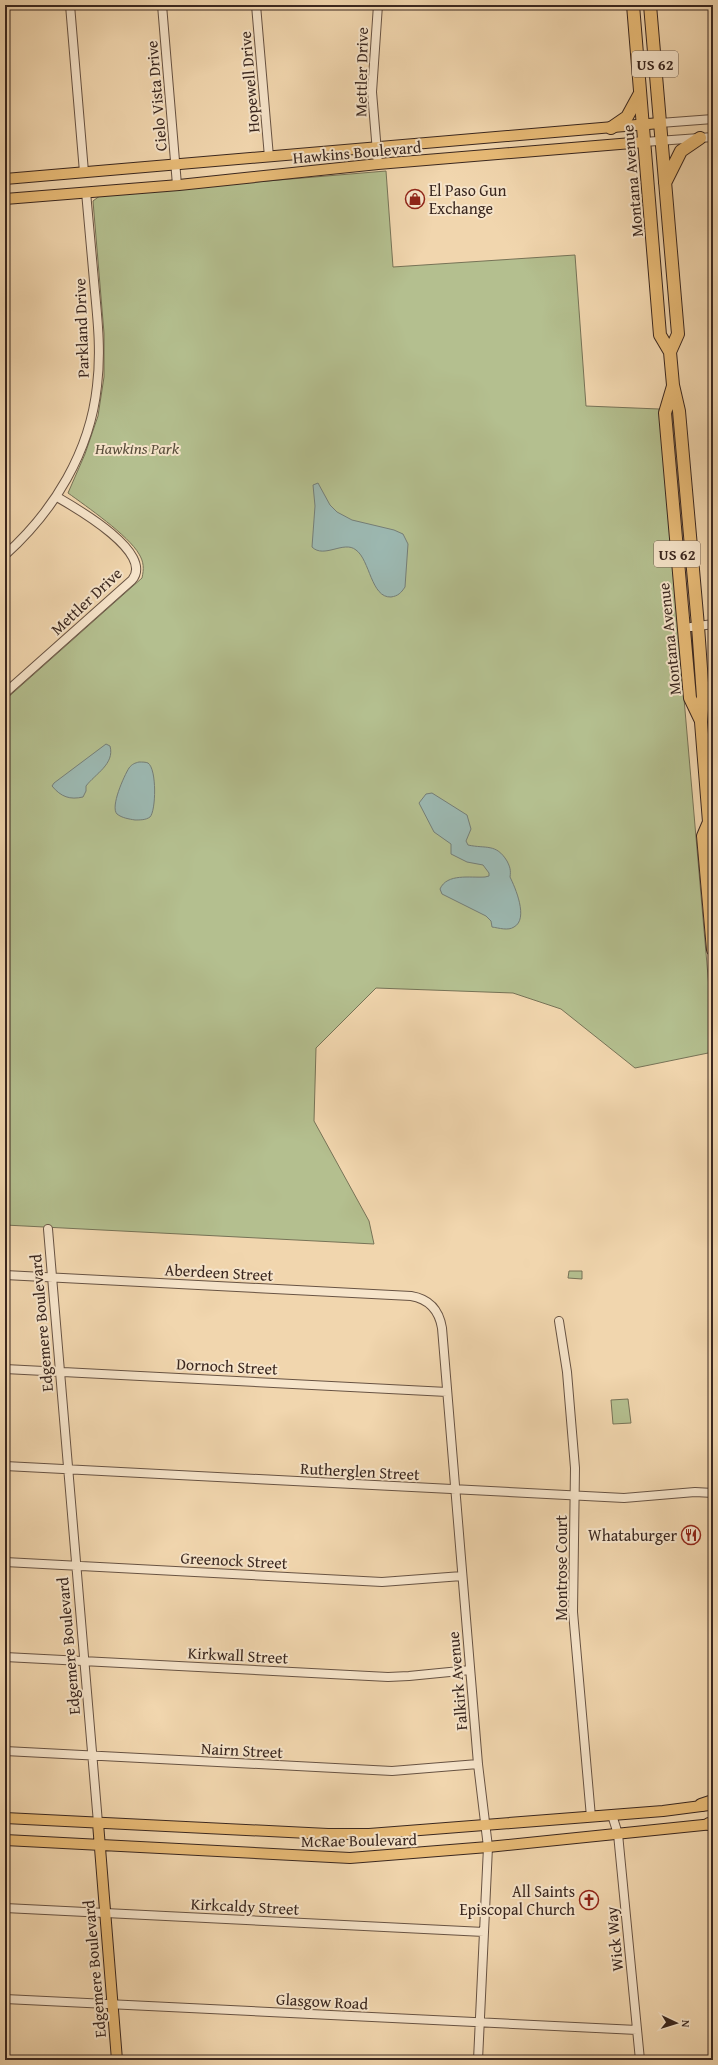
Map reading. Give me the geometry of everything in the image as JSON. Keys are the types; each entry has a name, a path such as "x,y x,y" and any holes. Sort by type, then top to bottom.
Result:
{"highway":[{"name":"Montana Avenue","path":"633,5 660,335 670,352"},
{"name":"Montana Avenue","path":"650,5 678,334 670,352 672,390 680,411 700,719 712,823 703,836 713,950"},
{"path":"611,128 627,117 640,92"},
{"path":"665,184 681,151 700,138"},
{"name":"Montana Avenue","path":"672,390 665,413 665,421 690,698 700,719"}],"main road":[{"name":"Hawkins Boulevard","path":"5,179 175,164 377,149 660,123"},
{"path":"512,136 514,153"},
{"name":"Hawkins Boulevard","path":"5,199 177,185 378,164 644,142"},
{"name":"McRae Boulevard","path":"5,1818 328,1834 369,1834 663,1811 709,1804"},
{"name":"Edgemere Boulevard","path":"98,1823 104,1913 117,2060"},
{"name":"McRae Boulevard","path":"5,1840 350,1858 488,1847 712,1824"}],"street":[{"path":"70,5 84,172"},
{"name":"Cielo Vista Drive","path":"162,5 177,185"},
{"name":"Hopewell Drive","path":"256,5 269,157"},
{"name":"Mettler Drive","path":"378,5 372,92 378,164"},
{"name":"Hawkins Boulevard","path":"660,123 713,119"},
{"name":"Hawkins Boulevard","path":"644,142 713,137"},
{"name":"Parkland Drive","path":"5,555 21,541 57,497 71,471 88,430 97,386 99,338 86,192"},
{"name":"Mettler Drive","path":"5,693 132,580 135,573 134,558 129,551 93,520 57,497"},
{"path":"694,627 713,624"},
{"name":"Edgemere Boulevard","path":"48,1229 75,1566 98,1823"},
{"name":"Aberdeen Street","path":"5,1275 410,1296 418,1297 430,1304"},
{"name":"Falkirk Avenue","path":"430,1304 441,1319 478,1764 488,1847 478,2060"},
{"name":"Montrose Court","path":"559,1321 568,1372 576,1496 573,1612 591,1817"},
{"name":"Dornoch Street","path":"5,1369 447,1392"},
{"name":"Rutherglen Street","path":"5,1466 624,1498 695,1492 713,1492"},
{"name":"Greenock Street","path":"5,1562 382,1582 462,1576"},
{"name":"Kirkwall Street","path":"5,1657 388,1676 410,1676 470,1670"},
{"name":"Nairn Street","path":"5,1751 392,1771 478,1764"},
{"name":"Wick Way","path":"612,1815 618,1834 640,2060"},
{"name":"Kirkcaldy Street","path":"5,1908 484,1932"},
{"name":"Glasgow Road","path":"5,1999 637,2030"}],"green space":[{"name":"Hawkins Park","path":"386,171 393,267 575,255 586,406 659,409 713,1034 713,1052 635,1068 561,1009 513,993 376,988 316,1048 314,1121 369,1221 374,1244 5,1225 5,700 142,578 143,572 141,557 134,547 117,530 68,493 85,454 98,416 104,377 104,333 93,201 101,195"},
{"path":"569,1271 582,1271 582,1279 568,1278"},
{"path":"628,1399 631,1423 613,1424 611,1400"}],"water":[{"path":"318,483 330,505 337,512 352,520 394,530 403,534 408,544 405,587 399,594 391,597 384,596 375,585 361,555 351,547 322,551 312,547 315,506 313,485"},
{"path":"106,744 110,746 110,758 86,786 86,791 83,797 66,797 52,786 54,783"},
{"path":"135,763 148,763 151,767 155,790 152,813 150,817 135,820 117,814 115,805 118,791 129,768"},
{"path":"432,793 467,815 471,829 466,841 468,845 495,849 503,855 507,861 510,869 510,877 520,903 521,910 518,923 514,927 506,929 492,927 491,921 486,916 442,894 440,889 443,884 453,878 485,877 489,876 489,873 483,865 467,862 451,854 451,844 434,832 419,803 426,794"}],"place":[{"name":"El Paso Gun Exchange","path":"415,199"},
{"name":"Whataburger","path":"691,1535"},
{"name":"All Saints Episcopal Church","path":"589,1900"}]}
